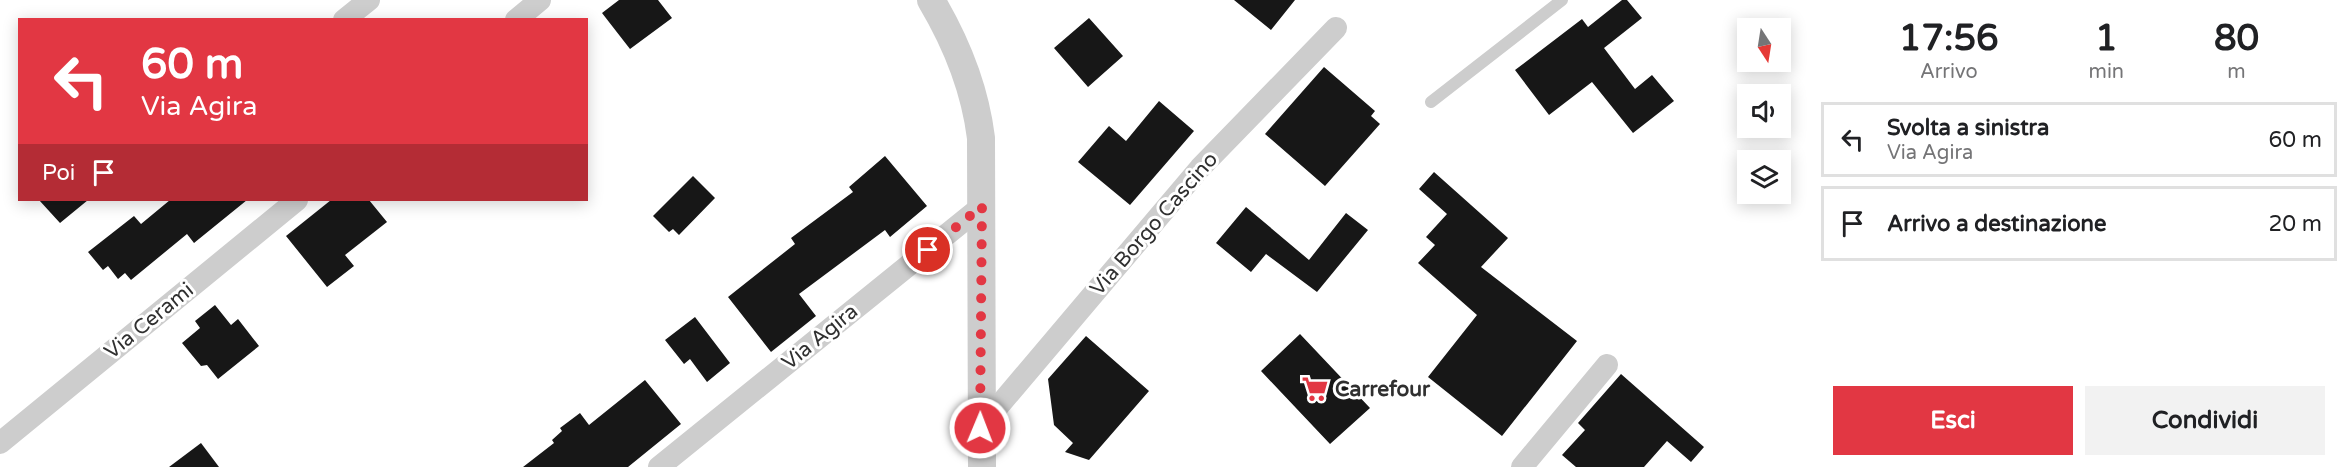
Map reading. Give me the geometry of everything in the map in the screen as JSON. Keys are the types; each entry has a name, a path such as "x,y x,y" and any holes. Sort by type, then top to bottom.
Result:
{"street":[{"path":"346,18 369,0"},
{"path":"518,18 540,0"},
{"path":"931,0 955,45 978,114 981,138 980,428 982,467"},
{"name":"Via Borgo Cascino","path":"980,428 1200,168 1336,28"},
{"name":"Via Cerami","path":"0,443 296,201"},
{"name":"Via Agira","path":"659,467 982,206"},
{"path":"1522,467 1606,365"}],"lane":[{"path":"1431,102 1562,0"}],"building":[{"path":"619,0 658,0 672,18 630,49 602,13"},
{"path":"1234,0 1295,0 1271,30"},
{"path":"1622,0 1627,0 1642,18 1604,48 1635,89 1652,75 1674,101 1633,133 1592,82 1549,115 1515,70 1582,19 1588,27"},
{"path":"1089,18 1123,56 1088,87 1054,48"},
{"path":"1324,67 1375,111 1371,116 1380,124 1325,186 1265,134"},
{"path":"1159,101 1194,131 1130,205 1078,162 1109,126 1126,141"},
{"path":"885,156 927,206 890,237 885,230 799,294 816,316 771,352 728,297 795,244 791,238 853,192 849,187"},
{"path":"1434,172 1508,238 1481,267 1577,341 1502,436 1428,377 1477,315 1418,263 1435,245 1426,237 1447,214 1419,189"},
{"path":"693,176 715,198 679,235 673,229 669,232 653,216"},
{"path":"40,201 87,201 60,223"},
{"path":"169,201 246,201 194,243 187,234 131,280 125,273 118,279 108,266 103,270 88,252 134,216 141,224"},
{"path":"330,201 370,201 387,222 345,255 354,266 327,287 286,236"},
{"path":"1246,207 1309,260 1346,213 1368,230 1317,292 1266,254 1251,272 1216,243"},
{"path":"215,305 231,325 238,319 259,346 218,379 207,365 201,366 182,343 200,328 195,321"},
{"path":"695,317 730,363 707,382 690,359 684,364 665,340"},
{"name":"Carrefour","path":"1300,334 1370,408 1330,444 1261,371"},
{"path":"1086,336 1149,391 1089,460 1065,452 1073,443 1054,425 1048,379"},
{"path":"1621,374 1704,447 1691,462 1667,441 1644,467 1576,467 1562,455 1585,430 1578,423"},
{"path":"645,380 681,424 628,467 523,467 554,443 552,440 562,431 560,428 580,413 589,425"},
{"path":"201,443 219,467 169,467"}],"place":[{"name":"Carrefour","path":"1315,389"}],"route":[{"path":"928,250 982,206 980,428"}]}
